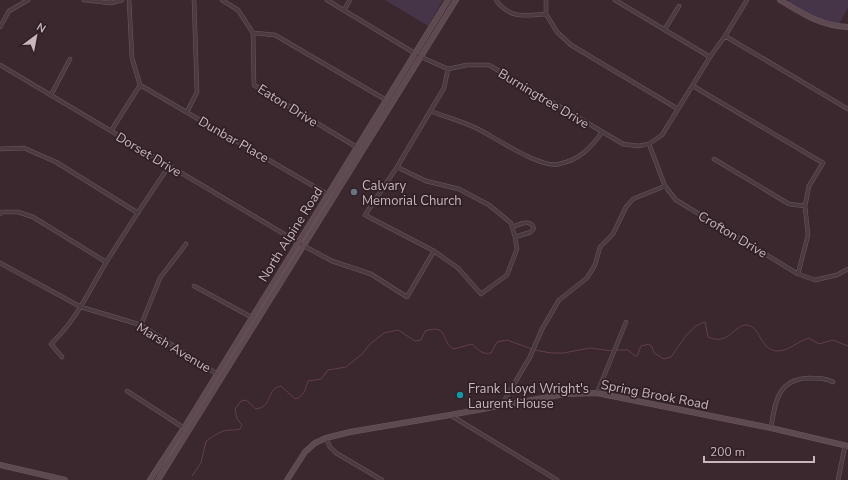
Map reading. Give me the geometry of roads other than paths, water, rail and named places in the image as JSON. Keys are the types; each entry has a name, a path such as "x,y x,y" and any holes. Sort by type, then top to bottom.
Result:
{"main road":[{"name":"North Alpine Road","path":"150,480 184,428 448,0"},
{"name":"North Alpine Road","path":"158,480 456,0"},
{"path":"780,0 818,22 834,26 848,27"},
{"name":"Spring Brook Road","path":"287,480 306,452 315,443 326,438 349,432 565,394 597,393 771,428 847,446"},
{"path":"0,465 65,480"}],"street":[{"path":"0,27 10,11 28,0"},
{"path":"84,0 110,3 122,0"},
{"path":"111,131 140,85 132,58 129,0"},
{"path":"187,112 197,92 194,0"},
{"path":"222,0 238,10 253,33 275,35 386,100"},
{"path":"327,0 421,57 448,69 444,88 397,167 365,215 434,251 458,268 481,294 507,275 517,249 511,223 489,205 459,189 426,181 397,167"},
{"path":"344,10 350,0"},
{"path":"496,0 500,6 510,12 523,16 546,14"},
{"path":"546,0 546,14 556,32 571,45 678,109"},
{"path":"615,0 710,57"},
{"path":"649,144 662,135 747,0"},
{"path":"665,29 679,6"},
{"name":"Eaton Drive","path":"253,33 254,85 362,151"},
{"path":"725,36 848,109"},
{"path":"51,95 70,59"},
{"name":"Burningtree Drive","path":"448,69 467,65 489,65 623,144 638,146 649,144"},
{"name":"Dorset Drive","path":"0,66 304,246 332,261 372,274 407,297 434,251"},
{"name":"Dunbar Place","path":"140,85 327,194"},
{"path":"693,86 823,163 810,186 804,206 808,235 798,274"},
{"path":"430,111 476,128 528,156 558,165 582,156 594,144 602,132"},
{"name":"Crofton Drive","path":"649,144 665,186 676,200 798,274 815,280 837,275 848,269"},
{"path":"0,149 24,148 56,162 138,213"},
{"path":"714,159 789,204 804,206"},
{"path":"62,357 51,344 64,332 81,307 106,262 169,166"},
{"path":"501,406 530,357 542,329 559,300 588,278 595,265 600,247 613,234 626,207 634,199 665,186"},
{"path":"0,214 18,212 33,217 106,262"},
{"path":"512,228 526,222 530,223 534,228 531,232 515,237"},
{"path":"141,325 160,278 186,244"},
{"name":"Marsh Avenue","path":"0,263 81,307 141,325 217,374"},
{"path":"194,286 258,321"},
{"path":"597,393 626,322"},
{"path":"771,428 776,403 783,387 802,378 826,378 833,382"},
{"path":"127,392 184,428"},
{"path":"450,415 557,480"},
{"path":"326,438 330,447 336,453 382,480"},
{"path":"838,480 847,446"}],"waterway":[{"path":"616,350 628,350 637,356 641,346 649,344 654,353 664,359 671,357 690,331 694,327 705,322 708,337 715,339 726,337 742,326 751,326 758,333 763,343 772,350 782,351 809,338 819,344 833,340 848,346"},
{"path":"192,476 201,463 206,441 223,431 240,429 242,425 237,419 235,409 241,401 246,400 256,409 262,407 268,401 273,390 281,386 295,399 298,398 304,392 308,381 321,379 328,370 346,367 384,333 398,330 415,341 421,340 425,331 433,329 441,332 447,343 454,349 472,344 483,353 491,353 497,342 507,340 532,349"},
{"path":"535,350 551,353 563,353 590,348 613,351"}],"place":[{"name":"Calvary Memorial Church","path":"354,192"},
{"name":"Frank Lloyd Wright's Laurent House","path":"460,395"}]}
